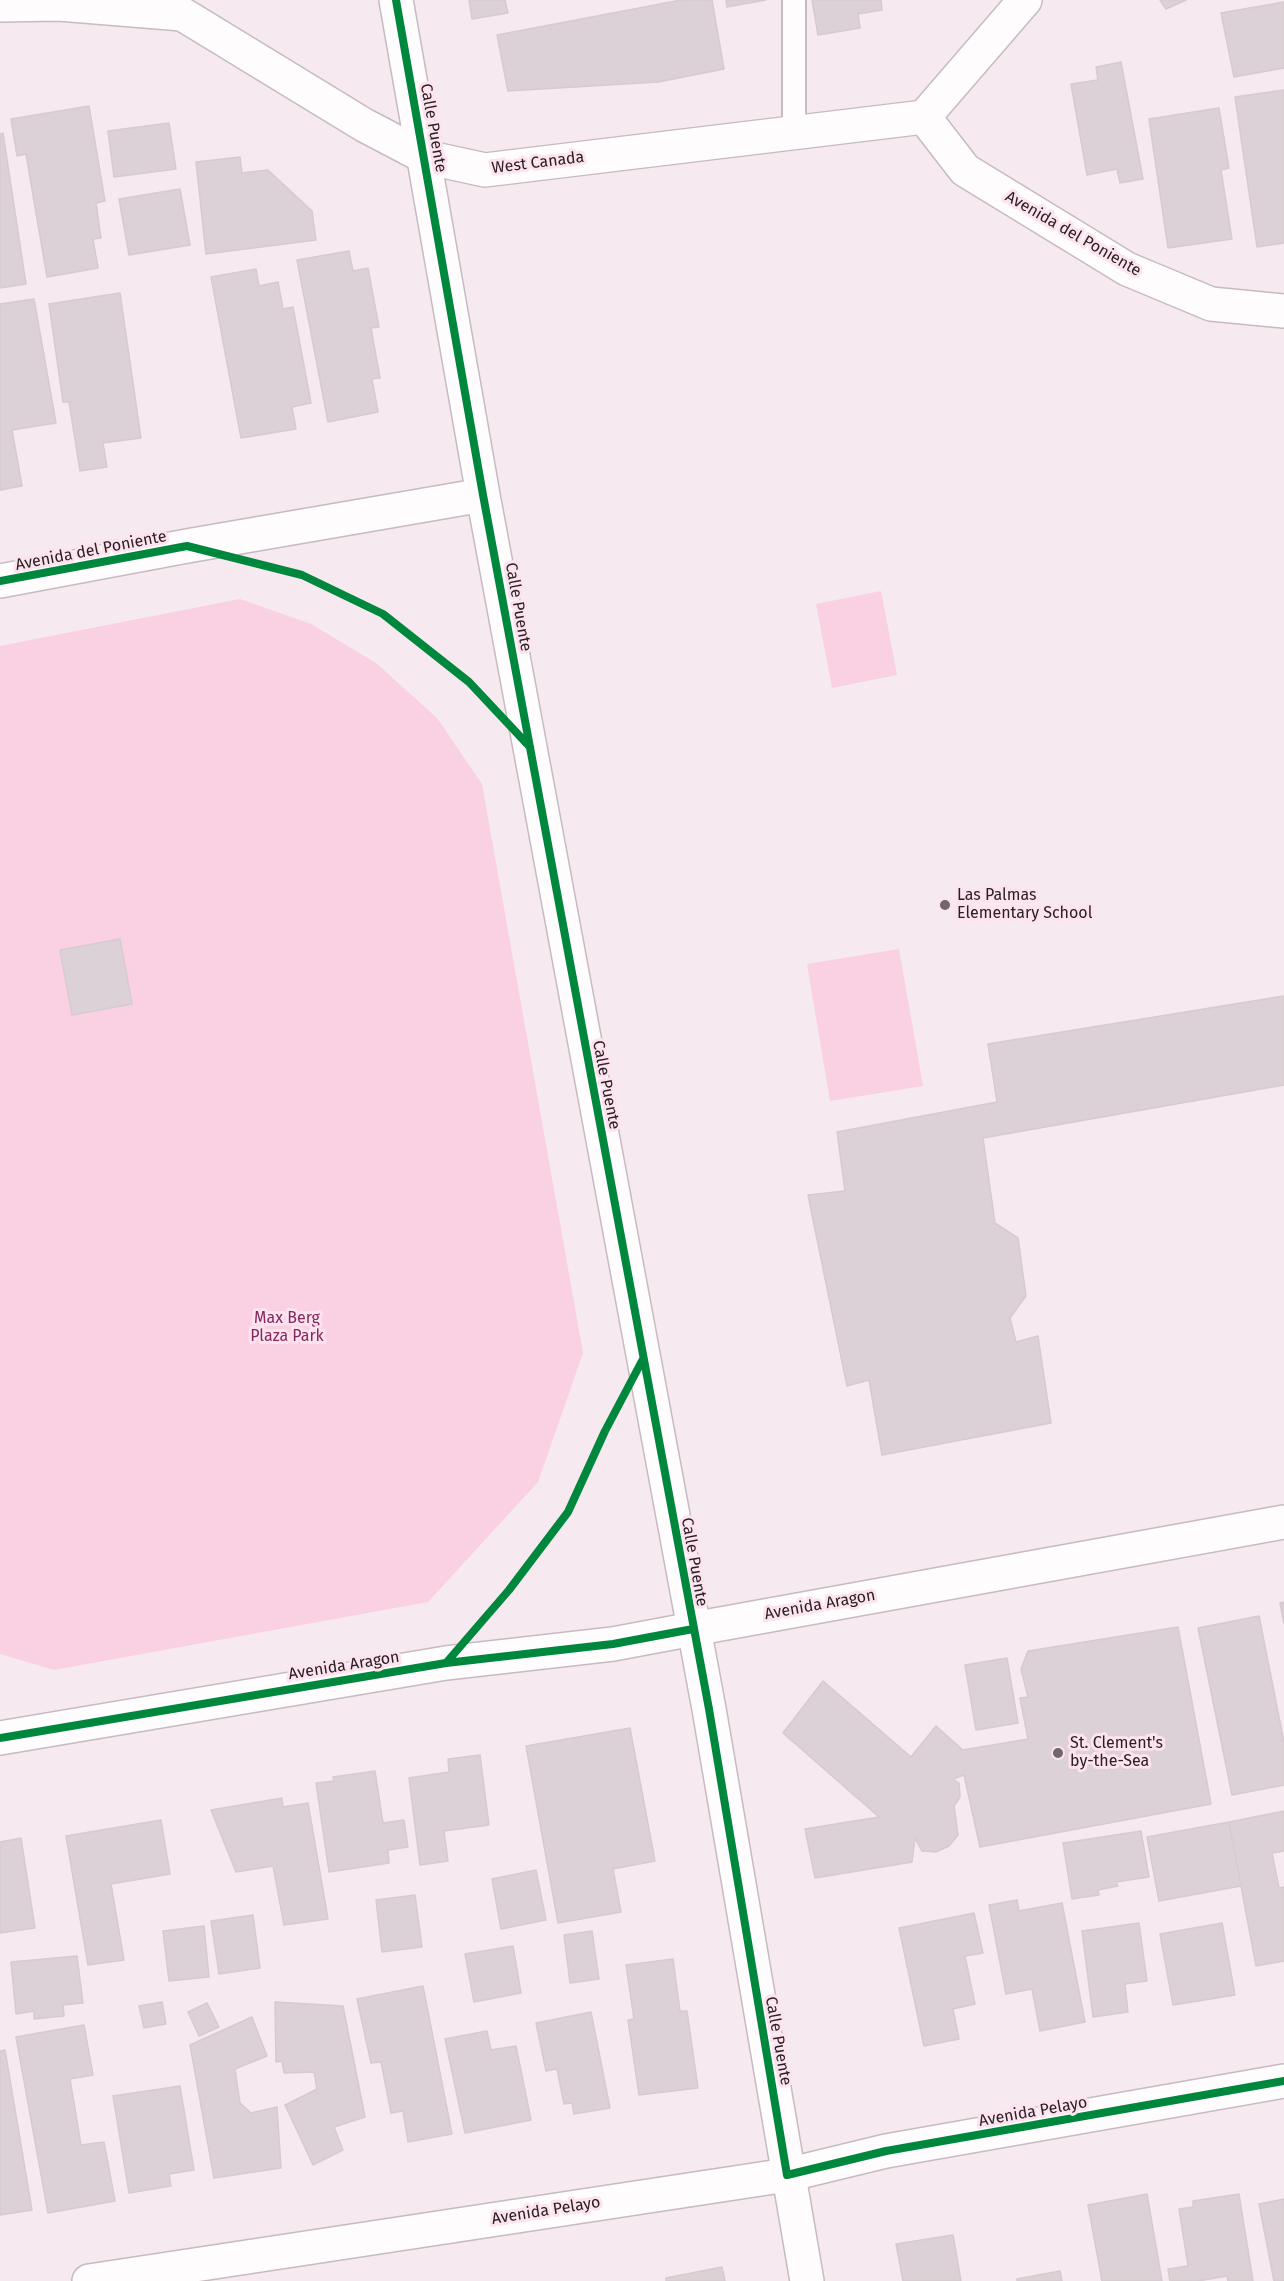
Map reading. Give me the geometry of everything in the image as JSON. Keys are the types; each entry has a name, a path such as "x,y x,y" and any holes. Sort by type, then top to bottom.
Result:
{"street":[{"name":"Calle Puente","path":"396,0 483,495 711,1720 787,2175 807,2281"},
{"path":"924,117 1025,0"},
{"name":"West Canada","path":"0,5 81,3 182,14 364,125 424,157 485,170 924,117"},
{"name":"Avenida del Poniente","path":"924,117 964,170 1127,269 1211,304 1284,311"},
{"name":"Avenida del Poniente","path":"0,581 483,495"},
{"name":"Avenida Aragon","path":"0,1738 446,1663 613,1644 1284,1522"},
{"name":"Avenida Pelayo","path":"89,2281 787,2175 886,2151 1284,2081"}],"lane":[{"path":"794,0 794,133"}],"green space":[{"path":"881,591 897,675 832,688 816,604"},
{"name":"Max Berg Plaza Park","path":"240,599 311,624 376,663 437,718 482,784 583,1353 538,1482 428,1602 54,1670 0,1654 0,646"},
{"path":"899,949 923,1086 830,1101 807,964"}],"building":[{"path":"469,0 505,0 508,13 472,19"},
{"path":"681,0 712,0 724,69 658,82 508,91 497,35"},
{"path":"726,0 766,0 727,7"},
{"path":"812,0 881,0 882,10 858,14 860,28 818,35"},
{"path":"1160,0 1186,0 1166,9"},
{"path":"1284,2 1284,68 1234,77 1221,13"},
{"path":"1121,62 1143,179 1120,183 1117,169 1087,175 1071,84 1098,80 1096,67"},
{"path":"1284,90 1284,243 1257,247 1235,97"},
{"path":"89,106 105,201 96,203 101,238 93,239 98,268 47,277 26,154 17,156 11,119"},
{"path":"1219,108 1229,168 1221,170 1232,239 1168,248 1149,119"},
{"path":"169,123 176,169 114,177 108,131"},
{"path":"3,133 26,284 0,288 0,134"},
{"path":"240,157 242,173 268,170 312,211 316,240 206,254 196,162"},
{"path":"180,189 190,245 129,255 119,199"},
{"path":"349,251 353,271 368,268 379,327 371,328 380,378 372,379 378,412 328,422 297,260"},
{"path":"256,269 259,286 278,282 283,309 293,307 311,403 292,407 296,429 241,438 211,277"},
{"path":"120,293 141,438 103,443 107,467 80,471 69,402 63,402 49,304"},
{"path":"34,299 56,423 12,430 22,486 0,490 0,304"},
{"path":"120,939 132,1004 72,1015 60,950"},
{"path":"1284,996 1284,1085 983,1138 995,1223 1018,1238 1026,1296 1010,1318 1016,1342 1038,1336 1051,1423 882,1455 869,1380 847,1386 808,1195 845,1191 837,1132 997,1102 988,1044"},
{"path":"1284,1602 1284,1623 1280,1603"},
{"path":"1259,1616 1284,1742 1284,1785 1232,1795 1198,1628"},
{"name":"St. Clement's by-the-Sea","path":"1178,1627 1211,1804 980,1847 964,1775 953,1779 959,1783 960,1797 954,1806 958,1835 949,1846 936,1852 922,1851 915,1838 912,1862 815,1878 805,1829 879,1817 783,1733 823,1681 911,1757 936,1726 963,1750 1028,1739 1020,1698 1028,1697 1021,1669 1028,1651"},
{"path":"1007,1658 1018,1723 976,1730 965,1665"},
{"path":"630,1728 655,1861 613,1869 621,1912 558,1923 526,1746"},
{"path":"480,1755 489,1825 444,1831 448,1861 420,1865 409,1778 449,1772 448,1759"},
{"path":"375,1771 383,1823 404,1820 408,1847 388,1850 389,1863 329,1872 316,1783 334,1781 333,1777"},
{"path":"282,1798 283,1807 308,1803 328,1919 284,1925 273,1866 236,1872 211,1810"},
{"path":"1284,1811 1284,1851 1272,1853 1279,1888 1284,1887 1284,1961 1256,1966 1229,1822"},
{"path":"161,1820 170,1874 111,1884 124,1960 88,1965 66,1836"},
{"path":"1229,1822 1241,1886 1159,1901 1147,1837"},
{"path":"1141,1831 1149,1877 1116,1882 1118,1886 1098,1890 1099,1895 1072,1899 1063,1843"},
{"path":"21,1838 35,1928 0,1933 0,1842"},
{"path":"536,1870 546,1920 501,1929 492,1879"},
{"path":"415,1895 422,1947 382,1952 376,1900"},
{"path":"1017,1900 1019,1911 1062,1903 1085,2022 1040,2031 1032,1989 1006,1994 989,1905"},
{"path":"974,1913 983,1953 965,1956 975,2004 953,2009 959,2039 924,2046 899,1928"},
{"path":"253,1915 260,1968 219,1974 211,1921"},
{"path":"1139,1923 1147,1981 1125,1984 1128,2012 1093,2017 1082,1931"},
{"path":"1222,1923 1235,1995 1173,2005 1160,1934"},
{"path":"204,1926 209,1977 169,1981 163,1931"},
{"path":"592,1931 599,1979 570,1983 564,1935"},
{"path":"513,1946 521,1993 474,2002 465,1954"},
{"path":"77,1956 83,2003 63,2005 64,2016 34,2019 34,2011 16,2014 11,1962"},
{"path":"673,1959 680,2011 687,2011 698,2088 639,2095 628,2020 634,2019 626,1965"},
{"path":"423,1986 452,2134 408,2142 403,2111 391,2113 381,2062 371,2063 357,1999"},
{"path":"162,2002 166,2024 144,2028 139,2006"},
{"path":"275,2002 343,2006 365,2117 334,2127 343,2150 313,2165 285,2105 317,2089 314,2072 284,2073 282,2061 276,2062"},
{"path":"207,2003 219,2027 199,2036 188,2012"},
{"path":"591,2012 610,2108 574,2114 572,2103 564,2104 557,2069 546,2071 536,2023"},
{"path":"252,2017 267,2056 235,2069 240,2103 251,2113 277,2107 281,2168 214,2178 190,2045"},
{"path":"84,2025 93,2075 70,2079 81,2145 104,2142 115,2201 48,2213 16,2037"},
{"path":"487,2031 491,2050 516,2046 531,2120 465,2133 445,2039"},
{"path":"5,2050 32,2210 0,2215 0,2051"},
{"path":"180,2086 194,2170 169,2174 171,2186 129,2193 113,2096"},
{"path":"1147,2194 1162,2281 1102,2281 1088,2205"},
{"path":"1239,2194 1253,2281 1228,2281 1227,2276 1198,2281 1170,2281 1168,2269 1188,2266 1179,2209 1193,2207 1193,2201"},
{"path":"1284,2199 1284,2281 1274,2281 1259,2204"},
{"path":"953,2235 961,2281 903,2281 896,2244"},
{"path":"722,2267 725,2281 666,2281 666,2278"},
{"path":"1060,2271 1062,2281 1017,2281 1017,2279"}],"cycle path":[{"path":"396,0 483,495 709,1709 787,2175 886,2151 1284,2081"},
{"path":"0,581 187,546 302,575 383,614 469,682 530,747"},
{"path":"446,1663 509,1590 568,1512 605,1431 643,1359"},
{"path":"0,1738 446,1663 613,1644 693,1629"}],"place":[{"name":"Las Palmas Elementary School","path":"945,905"},
{"name":"St. Clement's by-the-Sea","path":"1058,1753"}]}
